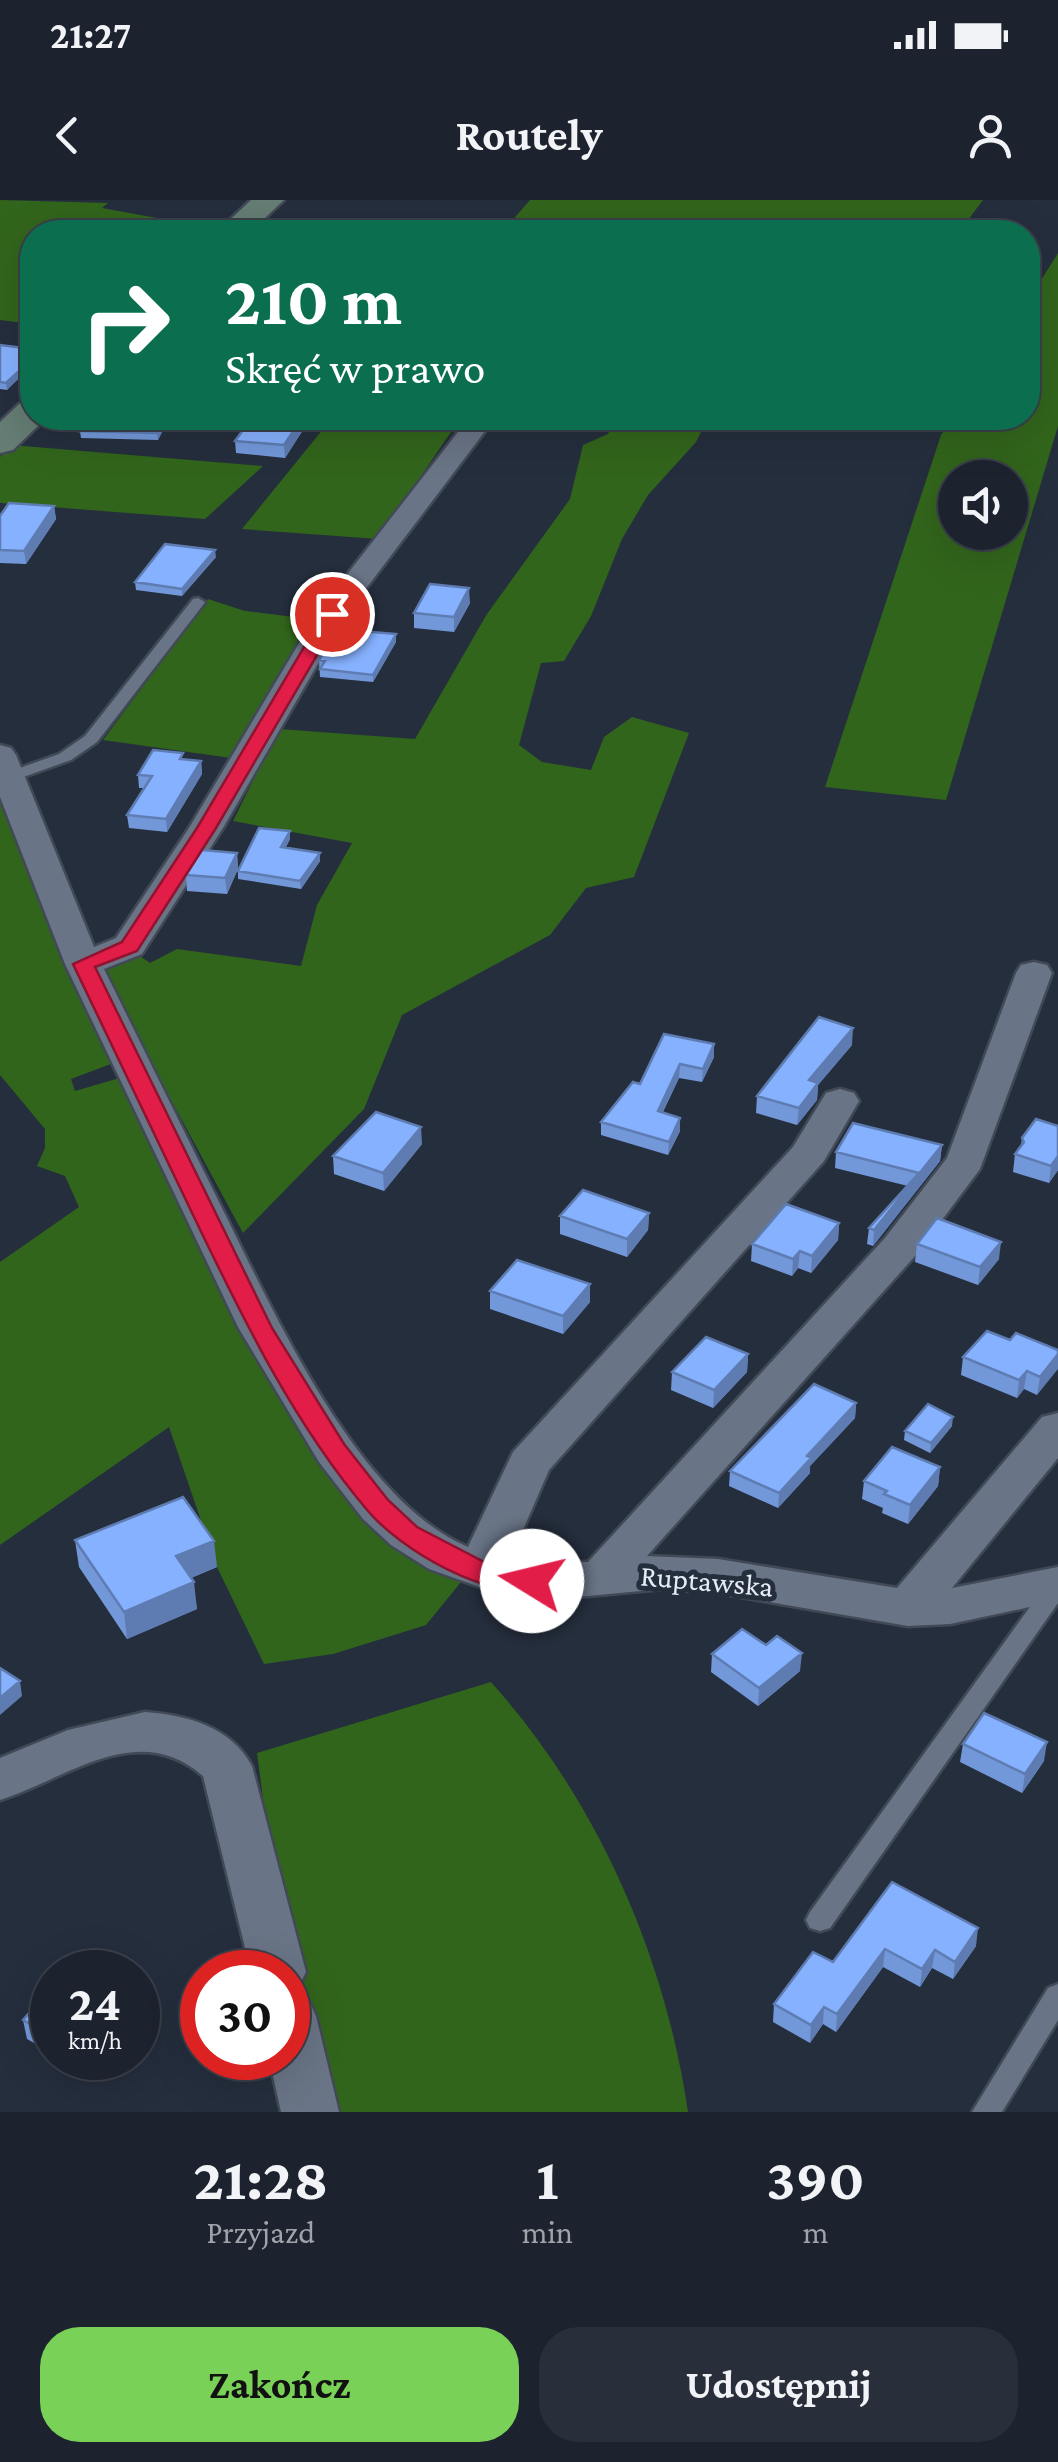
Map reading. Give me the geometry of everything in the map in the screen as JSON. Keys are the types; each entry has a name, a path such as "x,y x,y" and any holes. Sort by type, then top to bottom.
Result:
{"street":[{"path":"246,220 269,200"},
{"path":"0,442 20,423"},
{"path":"83,964 130,946 206,828 332,614 473,430"},
{"name":"Ruptawska","path":"4,766 83,964 251,1310 335,1451 379,1507 408,1533 446,1557 508,1580 556,1582 662,1572 718,1576 908,1608 950,1606 1058,1584"},
{"path":"603,1576 658,1510 900,1247 966,1160 1034,973"},
{"path":"482,1572 529,1463 810,1153 840,1101"},
{"path":"908,1608 1058,1428"},
{"path":"0,1780 117,1733 179,1732 213,1751 226,1766 272,1950"},
{"path":"303,2080 310,2112"}],"lane":[{"path":"4,766 65,756 90,739 198,602"},
{"path":"820,1920 1058,1584"},
{"path":"986,2112 1058,1996"}],"green space":[{"path":"0,200 108,203 102,208 168,220 20,220 20,322 0,320"},
{"path":"530,200 983,200 968,220 512,220"},
{"path":"1058,253 1058,426 1028,526 1028,460 938,460 938,550 1021,550 946,800 825,787 941,435 945,430 1040,430 1040,282"},
{"path":"322,430 454,430 378,539 242,529"},
{"path":"610,430 702,430 696,442 648,495 622,539 591,616 564,661 541,663 519,745 542,762 591,770 604,737 632,717 689,733 634,877 586,888 550,935 402,1015 364,1109 243,1233 99,967 134,952 150,963 177,949 301,966 317,905 352,843 233,821 279,729 415,739 487,614 570,499 583,445"},
{"path":"11,445 263,466 205,519 0,503 0,457"},
{"path":"208,599 245,611 318,620 231,758 103,740"},
{"path":"0,785 119,1061 71,1079 75,1091 123,1077 423,1563 461,1582 426,1625 333,1654 264,1664 217,1567 169,1427 0,1545 0,1262 79,1207 65,1176 37,1166 45,1148 45,1129 0,1075"},
{"path":"491,1682 563,1777 621,1882 662,1995 688,2112 326,2112 310,2043 310,1950 288,1950 276,1896 257,1753"}],"building":[{"path":"0,345 20,348 20,370 6,383 0,382"},
{"path":"81,430 159,430 157,433"},
{"path":"243,430 294,430 284,445 235,441"},
{"path":"9,503 54,506 24,551 0,550 0,516"},
{"path":"165,544 215,550 182,589 135,582"},
{"path":"430,584 469,588 454,617 414,613"},
{"path":"337,629 396,634 373,675 320,669 325,661 319,660"},
{"path":"153,750 183,753 180,759 201,761 166,819 127,815 152,776 138,775"},
{"path":"259,828 290,831 281,847 320,853 300,881 238,871"},
{"path":"202,850 237,853 225,878 186,875"},
{"path":"819,1017 853,1028 809,1080 818,1083 799,1108 757,1096"},
{"path":"664,1034 714,1044 703,1069 680,1064 658,1111 680,1118 669,1142 601,1122 633,1082 640,1084"},
{"path":"376,1112 421,1127 383,1173 333,1156"},
{"path":"1036,1119 1058,1126 1058,1156 1051,1166 1015,1154"},
{"path":"853,1123 942,1145 874,1230 869,1228 919,1173 836,1152"},
{"path":"583,1190 649,1213 627,1239 560,1216"},
{"path":"786,1204 839,1223 812,1256 800,1251 793,1259 752,1244"},
{"path":"937,1218 1001,1242 980,1267 917,1244"},
{"path":"517,1260 590,1284 563,1316 490,1291"},
{"path":"987,1331 1010,1340 1016,1333 1058,1350 1058,1354 1040,1377 1027,1371 1019,1380 963,1357"},
{"path":"706,1337 748,1354 714,1390 672,1372"},
{"path":"814,1384 856,1403 779,1493 730,1471"},
{"path":"928,1404 953,1417 931,1443 905,1431"},
{"path":"892,1447 940,1467 910,1505 864,1481"},
{"path":"183,1497 214,1541 176,1556 194,1582 124,1612 75,1540"},
{"path":"742,1629 766,1645 777,1636 802,1653 759,1688 712,1654"},
{"path":"0,1668 20,1681 0,1698"},
{"path":"984,1713 1047,1742 1025,1774 963,1744"},
{"path":"892,1882 978,1928 955,1962 935,1950 922,1969 885,1949 837,2014 824,2007 811,2025 774,2004 813,1952 833,1962"}],"route":[{"path":"332,614 206,828 130,946 83,964 260,1328 335,1451 379,1507 408,1533 446,1557 487,1575 532,1581"}]}
